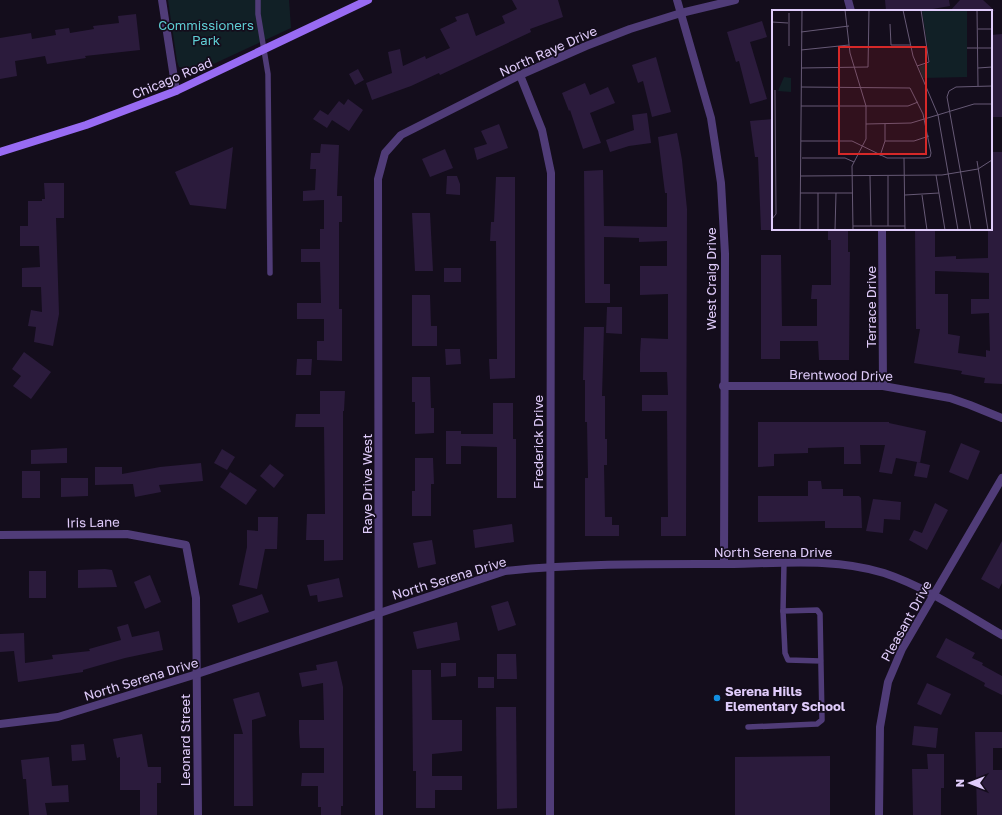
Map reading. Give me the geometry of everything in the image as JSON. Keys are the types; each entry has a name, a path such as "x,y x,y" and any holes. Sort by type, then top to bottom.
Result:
{"street":[{"path":"162,0 176,91"},
{"name":"Chicago Road","path":"0,152 86,125 176,91 368,0"},
{"name":"West Craig Drive","path":"677,0 711,118 719,162 725,254 723,386 724,564"},
{"name":"North Raye Drive","path":"384,153 401,134 520,75 586,46 630,29 681,13 734,0"},
{"path":"848,0 851,10"},
{"name":"Frederick Drive","path":"520,75 542,130 551,173 550,815"},
{"name":"Raye Drive West","path":"379,815 380,612 378,179 384,153"},
{"name":"Terrace Drive","path":"882,230 883,386"},
{"name":"Brentwood Drive","path":"723,386 883,386 950,398 1002,418"},
{"name":"Pleasant Drive","path":"879,815 880,727 887,687 902,649 1002,478"},
{"name":"Iris Lane","path":"0,535 127,534 186,545"},
{"name":"Leonard Street","path":"186,545 196,598 198,815"},
{"name":"North Serena Drive","path":"0,724 58,718 197,674 505,571 550,566 784,563 833,564 866,568 912,584 1002,635"}],"lane":[{"path":"258,0 258,14 268,74 270,273"},
{"path":"784,563 783,611 785,653 788,660 821,661"},
{"path":"748,727 817,724 822,720 820,614 817,610 783,611"}],"green space":[{"name":"Commissioners Park","path":"168,0 289,0 291,28 207,67 190,71 179,67 177,61"}],"building":[{"path":"512,0 558,0 563,17 530,29 531,32 440,75 439,73 411,86 372,100 366,83 392,73 388,52 400,49 403,66 425,56 426,59 450,48 440,29 457,21 455,17 468,13 476,36 505,23 502,16 517,9"},
{"path":"885,0 949,0 950,6 927,10 886,10"},
{"path":"960,0 983,0 995,11 992,10 951,10"},
{"path":"136,14 140,50 85,56 86,58 47,64 45,56 15,61 17,76 0,79 0,38 31,33 32,39 56,35 55,30 69,28 70,33 94,29 93,26 119,23 118,16"},
{"path":"762,21 767,37 750,42 767,99 750,104 739,61 736,62 727,32"},
{"path":"1002,34 1002,117 992,117 992,35"},
{"path":"656,57 671,112 652,117 643,81 638,83 632,65"},
{"path":"358,69 364,80 355,85 349,74"},
{"path":"585,83 590,95 608,87 615,103 590,113 601,143 583,149 570,110 569,111 562,93"},
{"path":"348,99 363,110 349,131 332,120 327,128 313,119 320,110 328,115 339,101 344,105"},
{"path":"647,113 651,143 629,146 610,152 606,140 634,130 632,115"},
{"path":"772,119 772,230 761,230 758,157 755,157 750,121"},
{"path":"499,124 508,148 477,160 474,148 487,144 481,131"},
{"path":"677,133 682,160 687,209 686,536 661,536 661,517 668,517 667,411 642,411 642,395 668,395 667,372 640,372 640,353 641,338 668,339 668,294 640,295 640,266 667,266 667,241 639,242 639,238 604,237 604,284 610,284 610,303 585,303 584,171 603,170 604,226 667,227 667,193 665,193 658,137"},
{"path":"321,144 339,145 337,196 342,196 342,222 339,222 339,309 342,309 342,361 317,360 317,341 324,341 324,319 297,319 297,303 321,303 320,262 301,262 301,249 320,249 320,229 324,229 324,200 303,201 303,191 315,190 316,169 310,169 311,153 320,153"},
{"path":"233,147 226,209 190,205 175,172"},
{"path":"445,149 453,168 430,177 422,159"},
{"path":"992,152 1002,152 1002,384 984,383 985,378 961,374 962,371 914,363 920,329 916,329 915,230 935,230 935,257 956,256 956,259 988,258 988,230 992,230","holes":["935,271 989,273 989,299 971,299 971,314 989,313 990,351 986,350 986,357 958,353 960,336 948,334 948,294 935,294"]},
{"path":"447,176 457,176 460,184 460,195 446,194"},
{"path":"496,177 515,177 515,378 490,379 489,359 497,359 496,241 490,241 491,222 494,222"},
{"path":"44,183 64,183 64,218 56,218 59,314 53,346 34,342 36,327 28,326 31,310 42,312 41,287 22,287 22,268 40,267 39,246 20,246 20,226 28,226 28,201 42,201 42,199 45,199"},
{"path":"412,213 430,213 433,271 415,271"},
{"path":"828,230 848,230 848,252 850,252 849,360 819,360 818,341 780,341 780,359 761,359 761,255 781,255 782,326 817,326 817,299 811,299 812,285 831,285 831,240 828,240"},
{"path":"444,268 461,268 461,282 444,282"},
{"path":"412,295 430,295 431,326 437,326 437,346 412,346"},
{"path":"607,307 622,307 622,334 606,333"},
{"path":"584,327 604,327 602,396 605,396 605,439 607,439 607,465 604,465 605,517 612,517 612,525 619,525 619,536 585,536 585,478 588,478 587,422 585,422 585,380 583,380"},
{"path":"445,349 460,349 461,364 446,365"},
{"path":"24,352 51,372 31,399 13,386 21,376 12,369"},
{"path":"297,359 312,359 311,375 296,375"},
{"path":"412,377 430,377 431,408 434,408 434,433 415,434 415,402 412,402"},
{"path":"320,391 345,391 343,411 343,560 324,561 324,540 306,540 307,514 325,514 324,427 295,427 296,414 320,414"},
{"path":"493,403 513,403 513,439 516,439 516,498 497,498 497,447 461,446 461,464 446,464 446,431 461,431 461,434 493,434"},
{"path":"758,422 889,422 926,431 920,463 930,465 927,478 914,476 917,462 896,458 892,474 879,472 885,445 860,445 861,464 844,464 844,447 808,448 808,453 774,454 774,466 758,467"},
{"path":"961,443 980,451 968,480 949,472"},
{"path":"67,448 67,463 31,464 31,450"},
{"path":"222,449 235,457 227,470 214,463"},
{"path":"415,458 433,458 434,484 431,484 431,516 412,516 412,491 415,491"},
{"path":"201,463 203,481 159,485 161,492 135,497 133,484 95,485 95,467 122,467 122,474 160,467"},
{"path":"270,464 284,475 274,488 260,476"},
{"path":"22,471 40,471 40,498 22,498"},
{"path":"230,472 257,490 246,505 220,487"},
{"path":"61,478 88,478 88,496 61,497"},
{"path":"808,481 821,481 822,489 843,489 843,496 859,496 861,498 862,528 825,528 825,521 758,522 758,496 808,496"},
{"path":"873,499 901,502 900,520 884,519 883,533 866,531"},
{"path":"935,503 948,510 927,550 909,540 914,530 922,533"},
{"path":"258,517 278,517 277,549 265,549 257,589 239,585 247,547 247,530 258,531"},
{"path":"512,524 514,542 475,548 473,530"},
{"path":"432,540 436,564 418,568 413,543"},
{"path":"1002,541 1002,583 999,589 981,579"},
{"path":"78,570 112,570 117,587 78,588"},
{"path":"29,571 46,571 46,598 29,598"},
{"path":"150,575 161,602 145,609 134,582"},
{"path":"339,578 343,597 318,602 317,595 310,596 307,585"},
{"path":"262,594 269,612 238,623 232,605"},
{"path":"508,601 516,625 498,631 491,606"},
{"path":"457,622 460,640 417,649 413,632"},
{"path":"128,624 132,637 159,631 163,650 125,658 83,670 83,672 18,682 14,651 0,652 0,634 24,633 25,663 53,659 52,655 90,651 89,649 121,640 117,627"},
{"path":"946,638 975,653 972,658 983,663 982,665 1002,676 1002,695 984,686 985,683 936,657"},
{"path":"497,654 516,654 517,679 497,679"},
{"path":"337,661 343,687 343,806 341,806 341,815 321,815 321,807 318,807 318,786 301,786 302,773 324,773 324,748 300,748 299,720 324,720 323,683 302,687 299,673 317,670 316,665"},
{"path":"441,663 456,663 456,676 441,677"},
{"path":"412,670 431,670 432,720 462,720 462,751 432,754 432,776 462,776 462,790 435,790 435,808 416,808 416,771 413,771"},
{"path":"478,677 494,677 494,688 478,688"},
{"path":"927,683 951,694 941,715 917,704"},
{"path":"259,692 266,716 252,720 253,806 234,806 234,734 243,734 233,699"},
{"path":"496,707 516,707 517,808 497,809"},
{"path":"914,726 938,728 936,748 912,745"},
{"path":"975,732 1002,732 1002,748 993,748 993,770 1002,770 1002,815 977,815"},
{"path":"142,734 148,767 161,767 161,783 157,783 157,815 140,815 140,790 120,790 120,757 117,758 113,739"},
{"path":"84,744 86,760 72,761 71,745"},
{"path":"927,754 944,754 944,788 941,788 941,815 913,815 912,769 928,769"},
{"path":"830,756 830,815 735,815 735,757"},
{"path":"49,757 52,786 68,785 69,802 45,803 47,815 29,815 26,779 23,779 21,760"}],"place":[{"name":"Serena Hills Elementary School","path":"717,698"}]}
